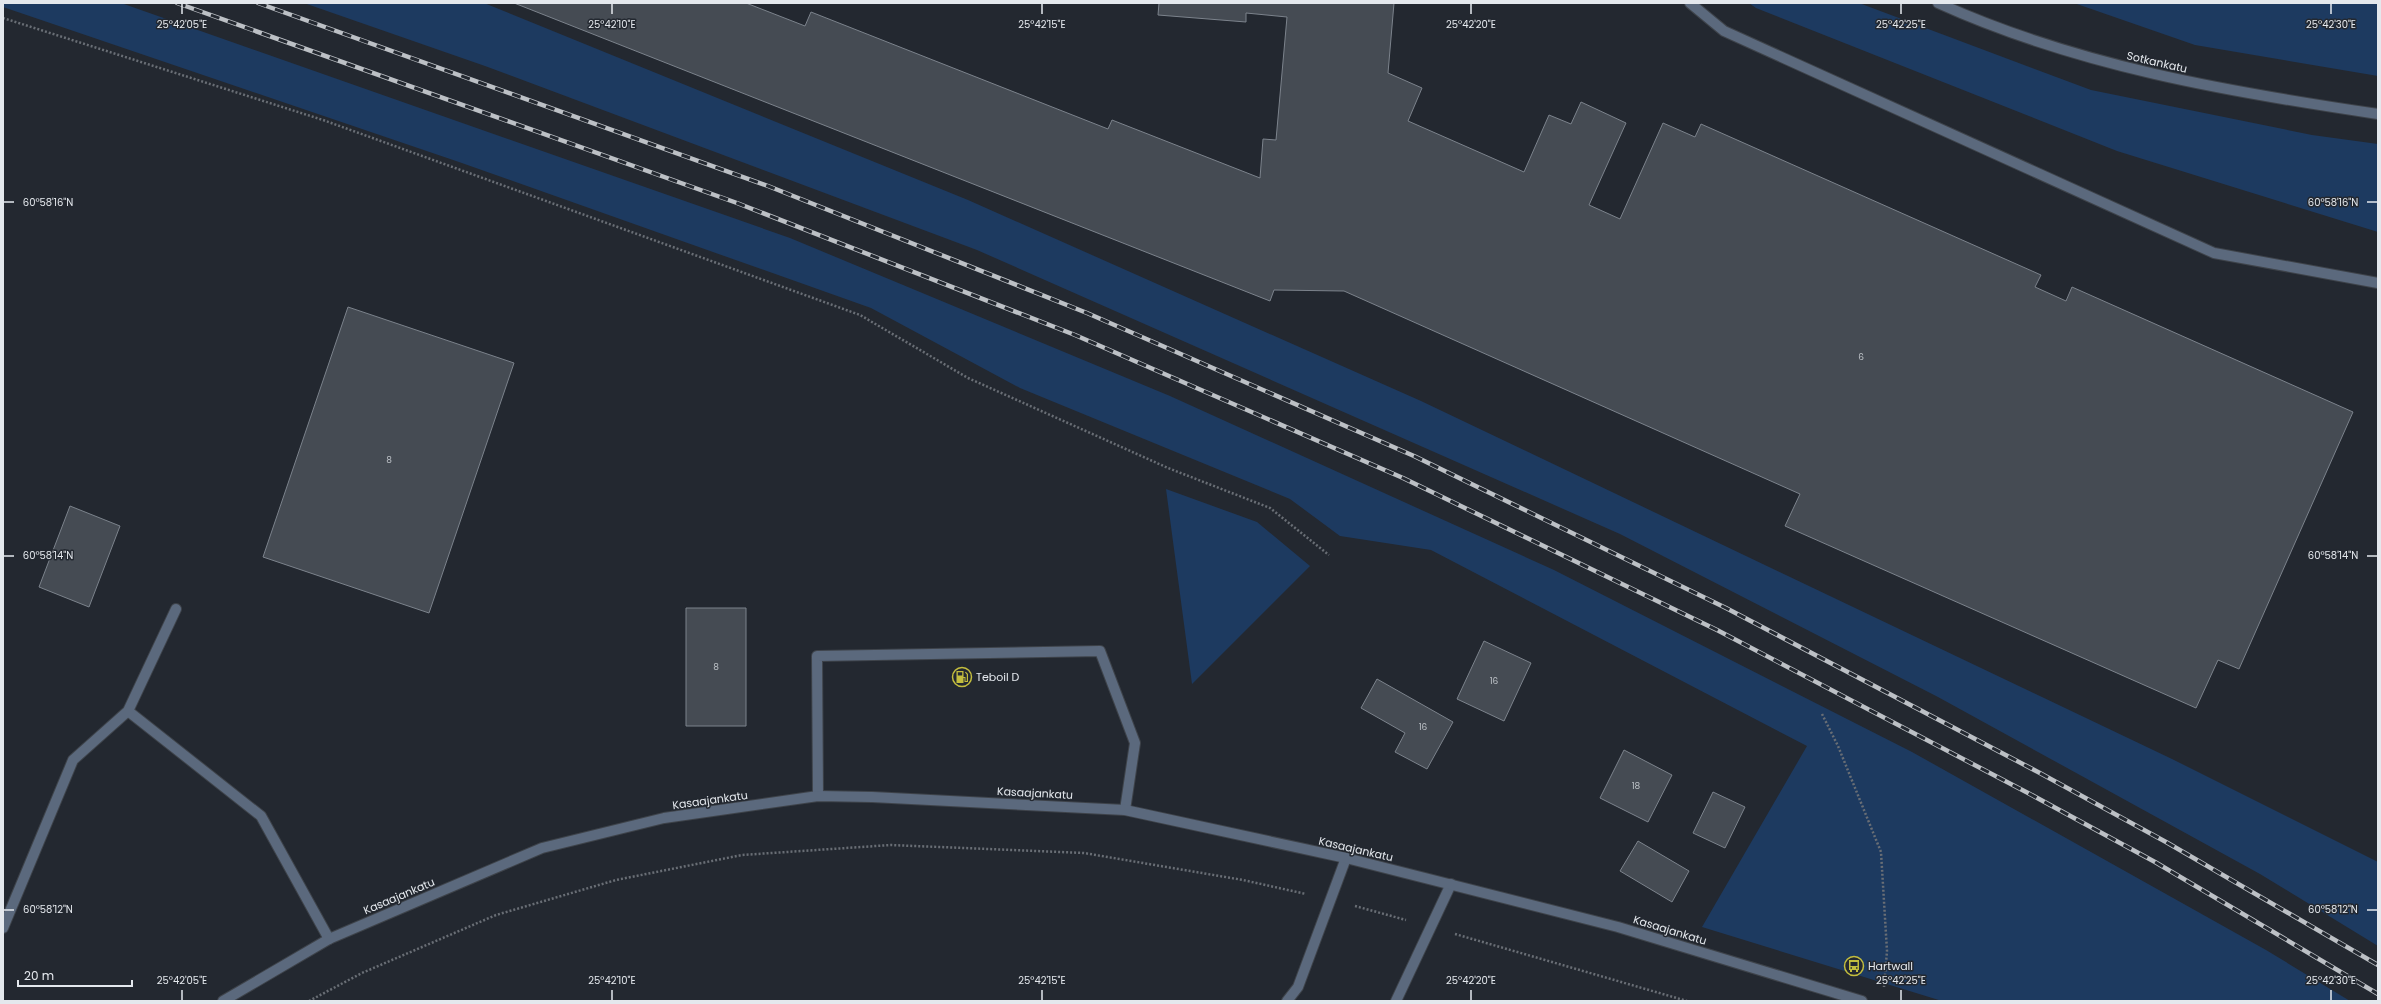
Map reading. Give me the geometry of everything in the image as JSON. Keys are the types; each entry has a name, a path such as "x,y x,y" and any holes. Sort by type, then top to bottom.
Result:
{"street":[{"path":"1690,3 1724,31 2214,253 2378,283"},
{"name":"Sotkankatu","path":"1938,3 1977,21 2121,66 2254,96 2378,114"},
{"path":"3,928 73,760 128,711 176,609"},
{"path":"818,796 817,656 1100,651 1135,743 1125,810"},
{"path":"128,711 261,816 329,939"},
{"name":"Kasaajankatu","path":"223,1001 329,939 542,848 664,818 818,796 872,797 1125,810 1346,858 1618,927 1862,1001"},
{"path":"1287,1001 1298,987 1346,858"},
{"path":"1396,1001 1451,884"}],"path":[{"path":"3,18 324,120 860,315 968,378 1168,468 1270,508 1329,555"},
{"path":"1822,714 1838,746 1881,852 1887,951 1883,994"},
{"path":"309,1001 362,973 496,915 616,880 742,855 891,845 1084,854 1243,880 1332,899 1687,1001"}],"shaded area":[{"path":"3,3 121,3 790,238 1170,396 1554,570 1912,752 2266,950 2350,1001 1942,1001 1702,927 1807,746 1431,550 1340,536 1290,499 1020,388 871,308 459,162 3,7"},
{"path":"304,3 484,3 968,200 1421,401 2172,759 2378,862 2378,946 2260,874 1938,697 1620,534 977,250 485,66"},
{"path":"1749,3 1859,3 2091,90 2312,135 2378,144 2378,232 2117,151 1756,8"},
{"path":"2074,3 2378,3 2378,76 2195,45"},
{"path":"1166,489 1257,522 1310,566 1192,684"}],"building":[{"path":"514,3 746,3 805,26 811,12 1108,129 1112,120 1260,178 1263,139 1276,140 1287,17 1246,13 1246,22 1158,15 1159,3 1394,3 1388,73 1422,88 1408,121 1524,172 1549,115 1571,124 1581,102 1626,123 1589,205 1620,219 1663,123 1695,137 1701,124 2041,275 2035,287 2066,301 2072,287 2353,412 2239,669 2218,660 2196,708 1785,526 1800,494 1344,291 1274,290 1270,301"},
{"path":"348,307 514,363 429,613 263,557"},
{"path":"70,506 120,526 89,607 39,587"},
{"path":"686,608 746,608 746,726 686,726"},
{"path":"1484,641 1531,663 1504,721 1457,699"},
{"path":"1377,679 1453,722 1427,769 1395,752 1405,733 1361,708"},
{"path":"1624,750 1672,775 1648,822 1600,798"},
{"path":"1713,792 1745,807 1725,848 1693,833"},
{"path":"1638,841 1689,871 1672,902 1620,871"}],"railway":[{"path":"177,3 737,203 1075,335 1403,478 1717,630 2028,793 2155,862 2378,994"},
{"path":"258,3 768,186 1087,313 1414,456 1726,608 2038,772 2166,842 2378,965"}],"place":[{"name":"Teboil D","path":"962,677"},
{"name":"Hartwall","path":"1854,966"}]}
